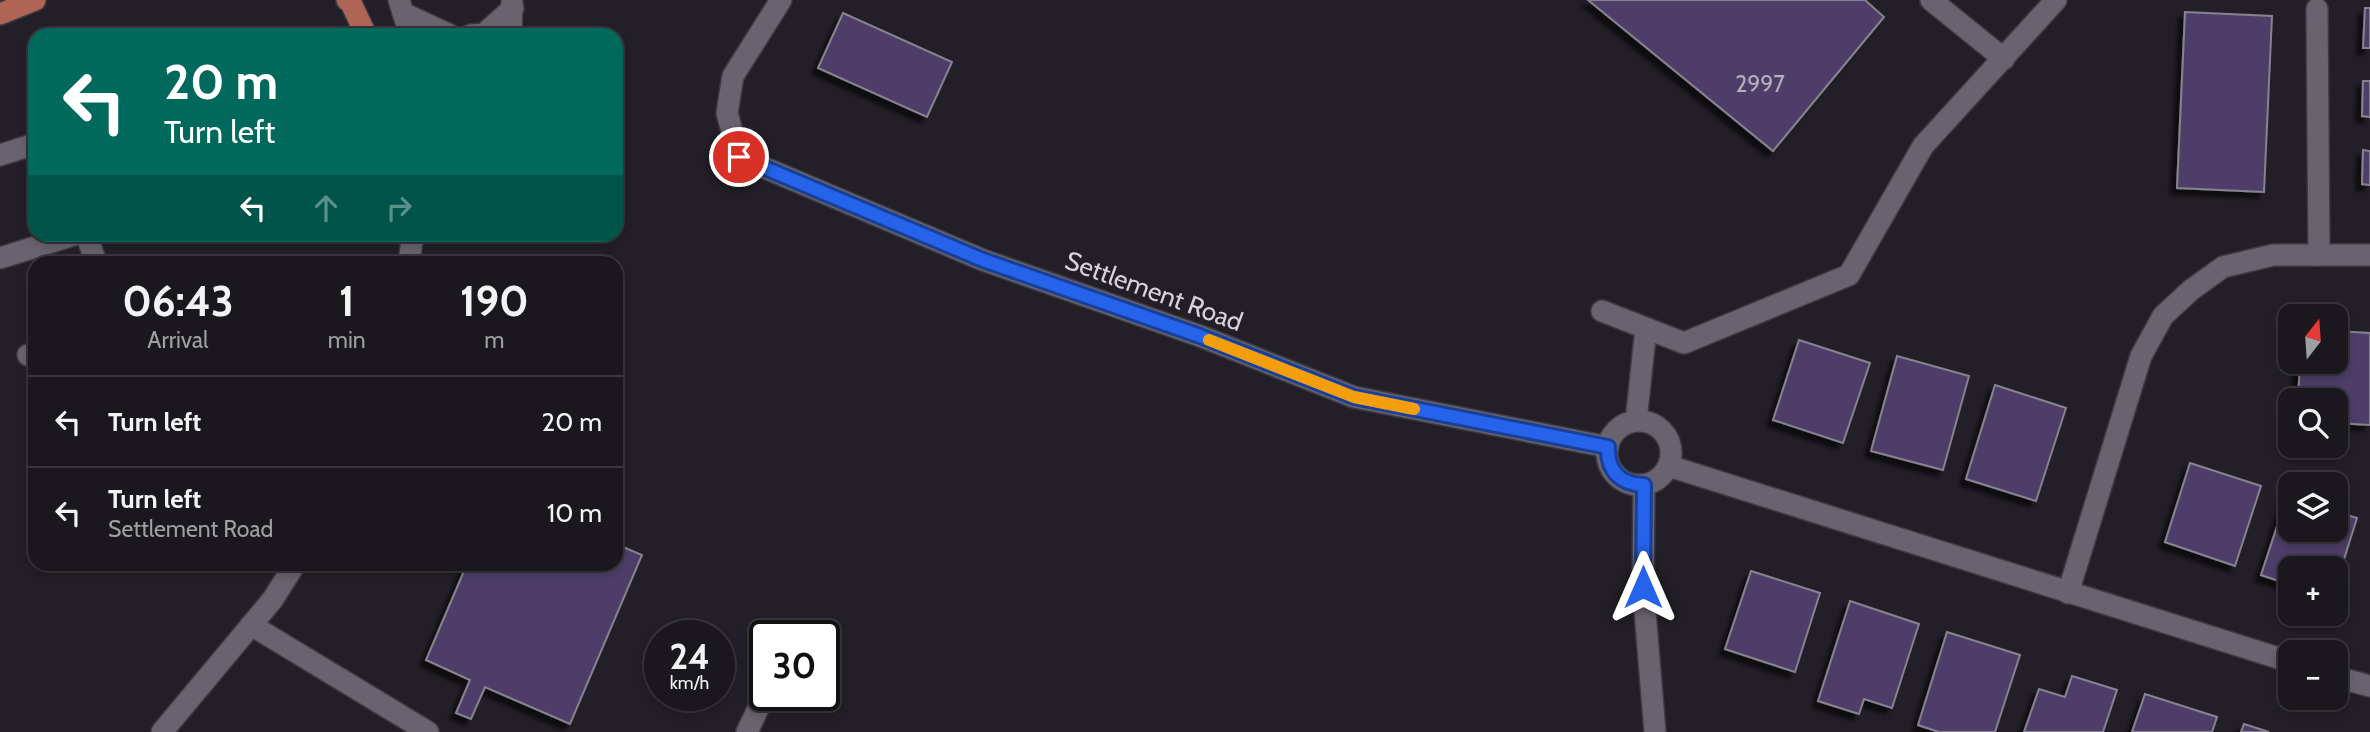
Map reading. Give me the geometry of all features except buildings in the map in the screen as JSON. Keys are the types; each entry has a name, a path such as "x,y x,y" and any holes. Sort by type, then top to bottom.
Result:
{"main road":[{"path":"0,14 36,0"},
{"path":"346,0 351,4 363,28"}],"street":[{"name":"Settlement Road","path":"781,0 733,76 727,113 739,157 983,260 1200,336 1354,397 1608,447"},
{"path":"1931,0 2004,59"},
{"path":"1602,311 1684,343 1849,275 1923,146 2056,0"},
{"path":"491,28 513,4"},
{"path":"511,28 513,4"},
{"path":"401,6 408,28"},
{"path":"401,6 438,28"},
{"path":"2317,9 2319,255"},
{"path":"0,155 28,146"},
{"path":"0,258 51,242"},
{"path":"2068,593 2141,356 2163,316 2191,290 2222,267 2273,255 2370,255"},
{"path":"1636,421 1646,328"},
{"path":"1636,421 1657,427 1670,445 1669,466 1654,482 1644,485 1624,482 1616,475 1607,458 1608,447 1617,430 1636,421"},
{"path":"1669,466 2278,658"},
{"path":"1644,485 1643,587 1655,732"},
{"path":"162,732 273,599 291,571"},
{"path":"251,625 428,732"},
{"path":"2348,680 2370,686"},
{"path":"747,732 757,711"}],"slow traffic":[{"path":"1209,340 1354,397 1414,409"}],"route":[{"path":"739,157 983,260 1200,336 1354,397 1608,447 1607,458 1616,475 1624,482 1644,485 1643,587"}]}
